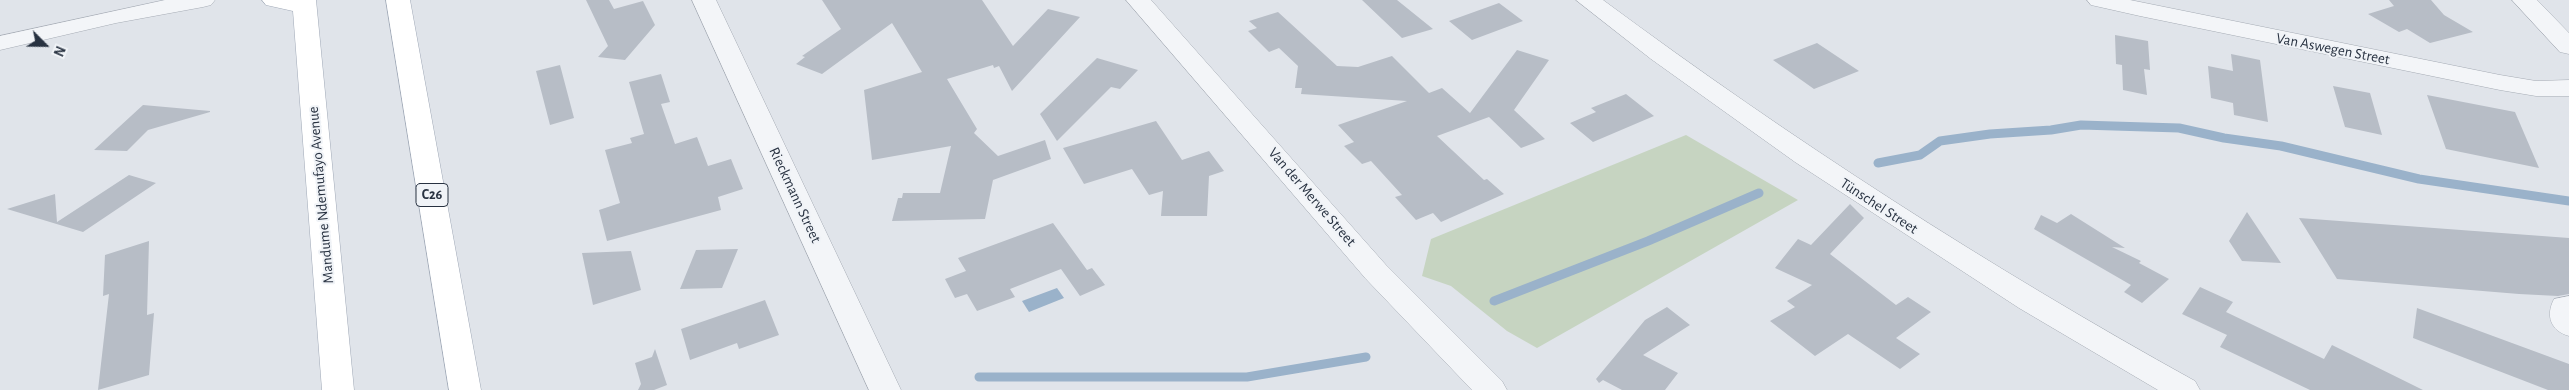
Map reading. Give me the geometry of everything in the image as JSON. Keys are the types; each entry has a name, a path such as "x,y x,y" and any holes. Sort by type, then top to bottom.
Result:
{"main road":[{"path":"274,0 304,3"},
{"name":"C26","path":"398,0 465,390"},
{"name":"Mandume Ndemufayo Avenue","path":"304,3 338,390"}],"street":[{"path":"116,16 164,0"},
{"path":"0,43 116,16 203,0"},
{"name":"Rieckmann Street","path":"704,0 885,390"},
{"name":"Van der Merwe Street","path":"1138,0 1376,272 1490,390"},
{"name":"Tünschel Street","path":"1588,0 1746,118 1854,191 2068,326 2184,390"},
{"name":"Van Aswegen Street","path":"2099,0 2324,48 2483,78 2551,89 2569,88"},
{"path":"2524,0 2569,47"},
{"path":"2569,307 2566,307 2564,319 2569,325"}],"green space":[{"path":"1686,135 1798,200 1537,348 1507,331 1451,286 1422,276 1431,239"}],"water":[{"path":"1057,288 1064,298 1029,312 1022,301"}],"building":[{"path":"586,0 609,0 614,9 643,1 655,25 625,60 598,57 608,46"},
{"path":"822,0 982,0 1013,46 1048,9 1080,17 1012,91 999,66 994,68 993,65 947,79 977,129 974,133 998,156 1045,140 1051,159 993,180 985,219 892,221 898,198 902,198 903,193 940,193 951,146 872,160 864,90 922,72 892,23 822,74 796,64 805,57 802,56 841,29"},
{"path":"1362,0 1397,0 1433,29 1402,38"},
{"path":"2389,0 2431,0 2444,15 2473,32 2430,43 2407,29 2399,32 2368,14 2394,6"},
{"path":"1499,3 1523,21 1472,40 1449,21"},
{"path":"1278,12 1337,66 1358,67 1392,56 1429,93 1442,88 1470,113 1517,50 1549,60 1514,110 1545,139 1521,148 1489,117 1437,136 1484,180 1487,179 1504,194 1441,222 1433,213 1416,220 1395,197 1402,195 1371,161 1362,164 1344,146 1354,142 1338,125 1407,101 1301,94 1302,88 1295,88 1298,66 1279,48 1269,52 1248,31 1257,28 1249,21"},
{"path":"2115,35 2148,41 2150,70 2144,69 2147,95 2123,90 2122,65 2116,64"},
{"path":"1817,43 1859,71 1814,89 1773,60"},
{"path":"2231,54 2260,60 2268,122 2234,115 2233,103 2211,98 2208,66 2233,71"},
{"path":"1097,58 1138,70 1120,89 1111,87 1057,141 1040,114"},
{"path":"560,65 574,118 550,125 536,71"},
{"path":"661,74 670,102 661,104 675,144 697,137 708,166 731,159 743,189 718,197 721,210 607,241 599,210 620,203 605,150 632,143 630,138 644,134 629,82"},
{"path":"2333,86 2370,93 2382,135 2345,127"},
{"path":"1626,94 1654,116 1593,142 1570,123 1596,112 1591,108"},
{"path":"2427,95 2515,112 2539,168 2446,149"},
{"path":"143,105 210,112 148,130 127,151 94,150"},
{"path":"1156,121 1182,160 1209,151 1224,171 1209,176 1207,216 1161,216 1163,191 1149,195 1132,169 1084,184 1063,148"},
{"path":"129,175 156,183 83,232 7,209 55,194 57,222"},
{"path":"1850,204 1864,218 1830,254 1896,305 1908,297 1931,312 1896,338 1920,354 1900,369 1848,334 1815,356 1770,321 1795,307 1787,301 1812,285 1775,268 1798,239 1811,245"},
{"path":"2247,212 2281,263 2242,261 2229,241"},
{"path":"2071,214 2125,248 2112,247 2141,261 2139,263 2169,279 2142,303 2124,292 2131,285 2034,229 2041,215 2057,223"},
{"path":"2299,218 2569,238 2569,294 2558,296 2519,294 2337,279"},
{"path":"1053,223 1087,270 1092,268 1105,285 1080,296 1061,269 1010,289 1015,297 977,311 967,294 955,298 945,279 966,271 958,258"},
{"path":"149,241 147,315 154,313 149,375 98,390 109,294 103,296 105,255"},
{"path":"738,249 722,288 680,289 696,250"},
{"path":"631,251 641,290 593,305 582,253"},
{"path":"2200,287 2233,302 2226,312 2324,359 2332,345 2423,390 2310,390 2220,347 2227,335 2182,314"},
{"path":"765,300 779,335 739,349 737,343 690,360 681,329"},
{"path":"1667,307 1690,325 1643,355 1678,373 1665,390 1622,390 1603,380 1599,383 1596,379 1645,320"},
{"path":"2417,308 2569,364 2569,390 2548,390 2413,338"},
{"path":"655,349 667,385 654,390 638,390 641,384 635,363 652,357"}],"waterway":[{"path":"1878,163 1920,155 1940,141 1990,134 2051,130 2081,125 2179,128 2224,138 2281,146 2419,179 2569,201"},
{"path":"1494,301 1648,241 1759,193"},
{"path":"979,377 1247,377 1366,357"}]}
